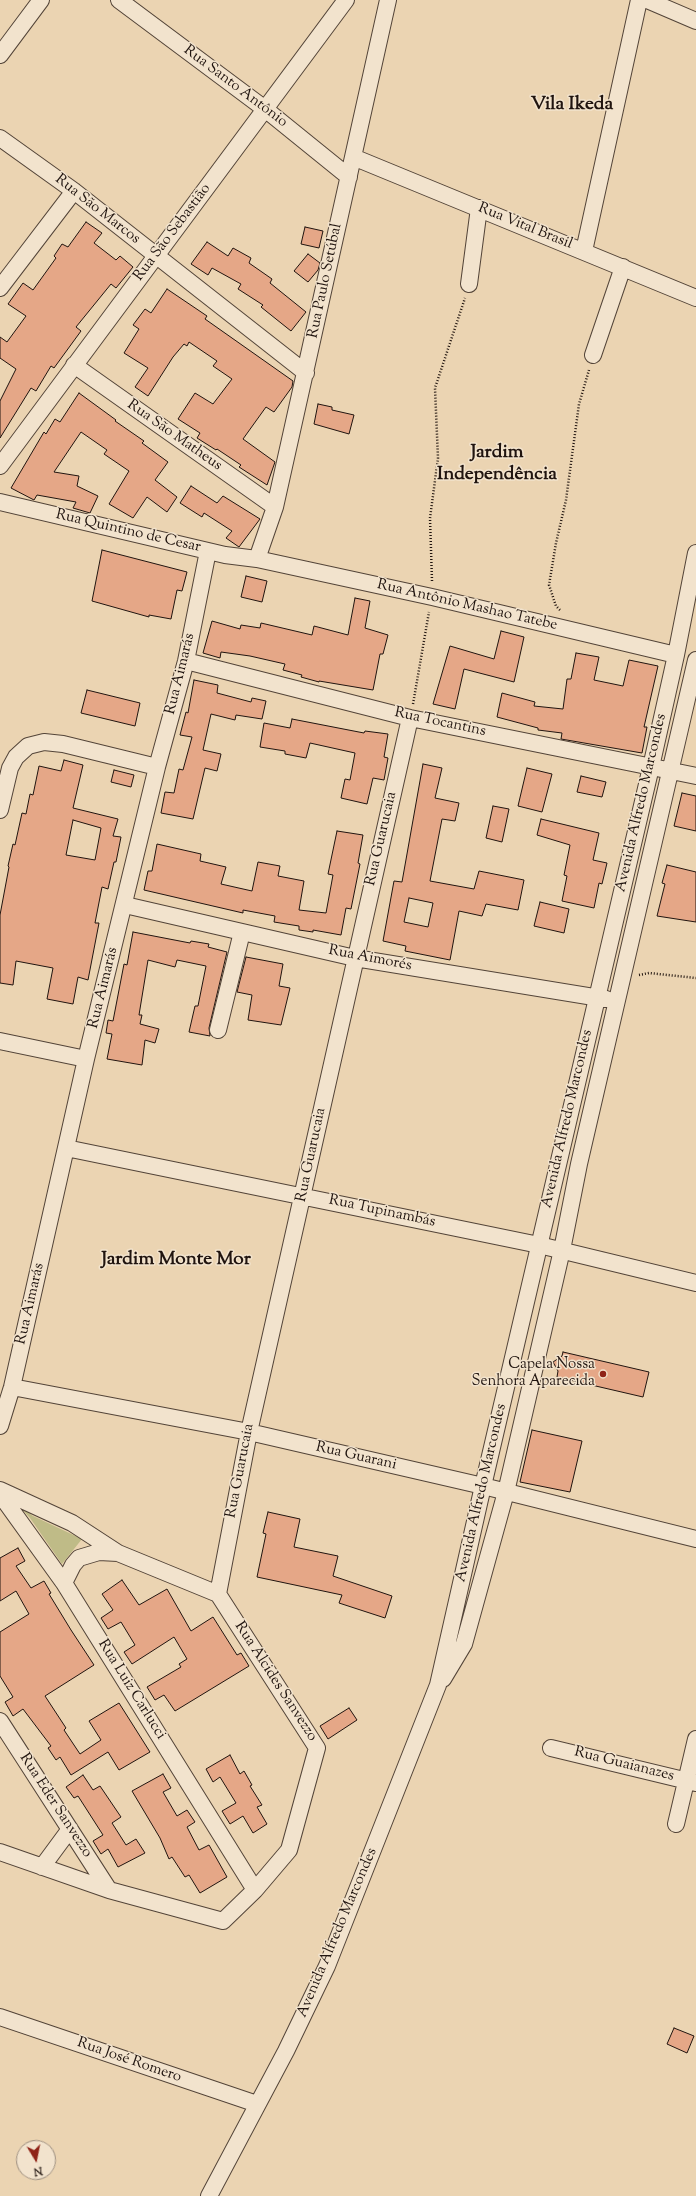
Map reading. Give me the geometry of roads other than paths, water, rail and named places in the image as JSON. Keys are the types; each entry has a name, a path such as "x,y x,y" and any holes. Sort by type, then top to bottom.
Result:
{"street":[{"path":"0,55 41,0"},
{"name":"Rua Santo Antônio","path":"119,0 265,109 349,177"},
{"name":"Rua São Sebastião","path":"0,466 346,0"},
{"name":"Rua Paulo Setúbal","path":"257,559 275,507 388,0"},
{"path":"584,251 639,0"},
{"path":"647,0 696,21"},
{"name":"Rua São Marcos","path":"0,138 74,191 306,373"},
{"name":"Rua Vital Brasil","path":"353,157 696,298"},
{"path":"0,288 74,191"},
{"path":"469,284 479,208"},
{"path":"593,355 623,267"},
{"name":"Rua São Matheus","path":"74,365 275,507"},
{"name":"Rua Quintino de Cesar","path":"0,502 208,551 257,559"},
{"name":"Rua Aimarás","path":"0,1426 12,1387 86,1058 125,905 157,767 186,661 208,551"},
{"name":"Avenida Alfredo Marcondes","path":"209,2196 286,2052 327,1966 438,1685 651,767 676,655 696,553"},
{"name":"Rua Antônio Mashao Tatebe","path":"257,559 432,597 676,655"},
{"name":"Avenida Alfredo Marcondes","path":"438,1685 457,1659 464,1644 506,1492 562,1250 579,1164 672,771 696,660"},
{"name":"Rua Tocantins","path":"186,661 410,718 696,776"},
{"name":"Rua Guarucaia","path":"218,1594 248,1432 303,1196 355,958 410,718"},
{"path":"0,810 10,768 16,756 28,746 44,742 63,744 157,767"},
{"name":"Rua Aimorés","path":"125,905 355,958 596,999 618,1000"},
{"path":"218,1030 242,932"},
{"path":"0,1041 86,1058"},
{"name":"Rua Tupinambás","path":"66,1148 539,1245 696,1283"},
{"name":"Rua Guarani","path":"12,1387 248,1432 483,1486 696,1539"},
{"path":"0,1490 72,1523 118,1553 218,1594"},
{"name":"Rua Luiz Carlucci","path":"0,1494 64,1583 255,1890"},
{"path":"64,1583 73,1565 79,1558 99,1552 118,1553"},
{"name":"Rua Alcides Sanvezzo","path":"0,1852 109,1890 223,1922 255,1890 289,1850 317,1748 218,1594"},
{"name":"Rua Eder Sanvezzo","path":"0,1721 109,1890"},
{"path":"676,1824 691,1782 696,1739"},
{"name":"Rua Guaianazes","path":"551,1748 691,1782"},
{"path":"42,1867 70,1829"},
{"name":"Rua José Romero","path":"0,2017 257,2104"}],"place":[{"name":"Capela Nossa Senhora Aparecida","path":"603,1374"}],"district":[{"name":"Vila Ikeda","path":"572,106"},
{"name":"Jardim Independência","path":"497,465"},
{"name":"Jardim Monte Mor","path":"176,1261"}]}
